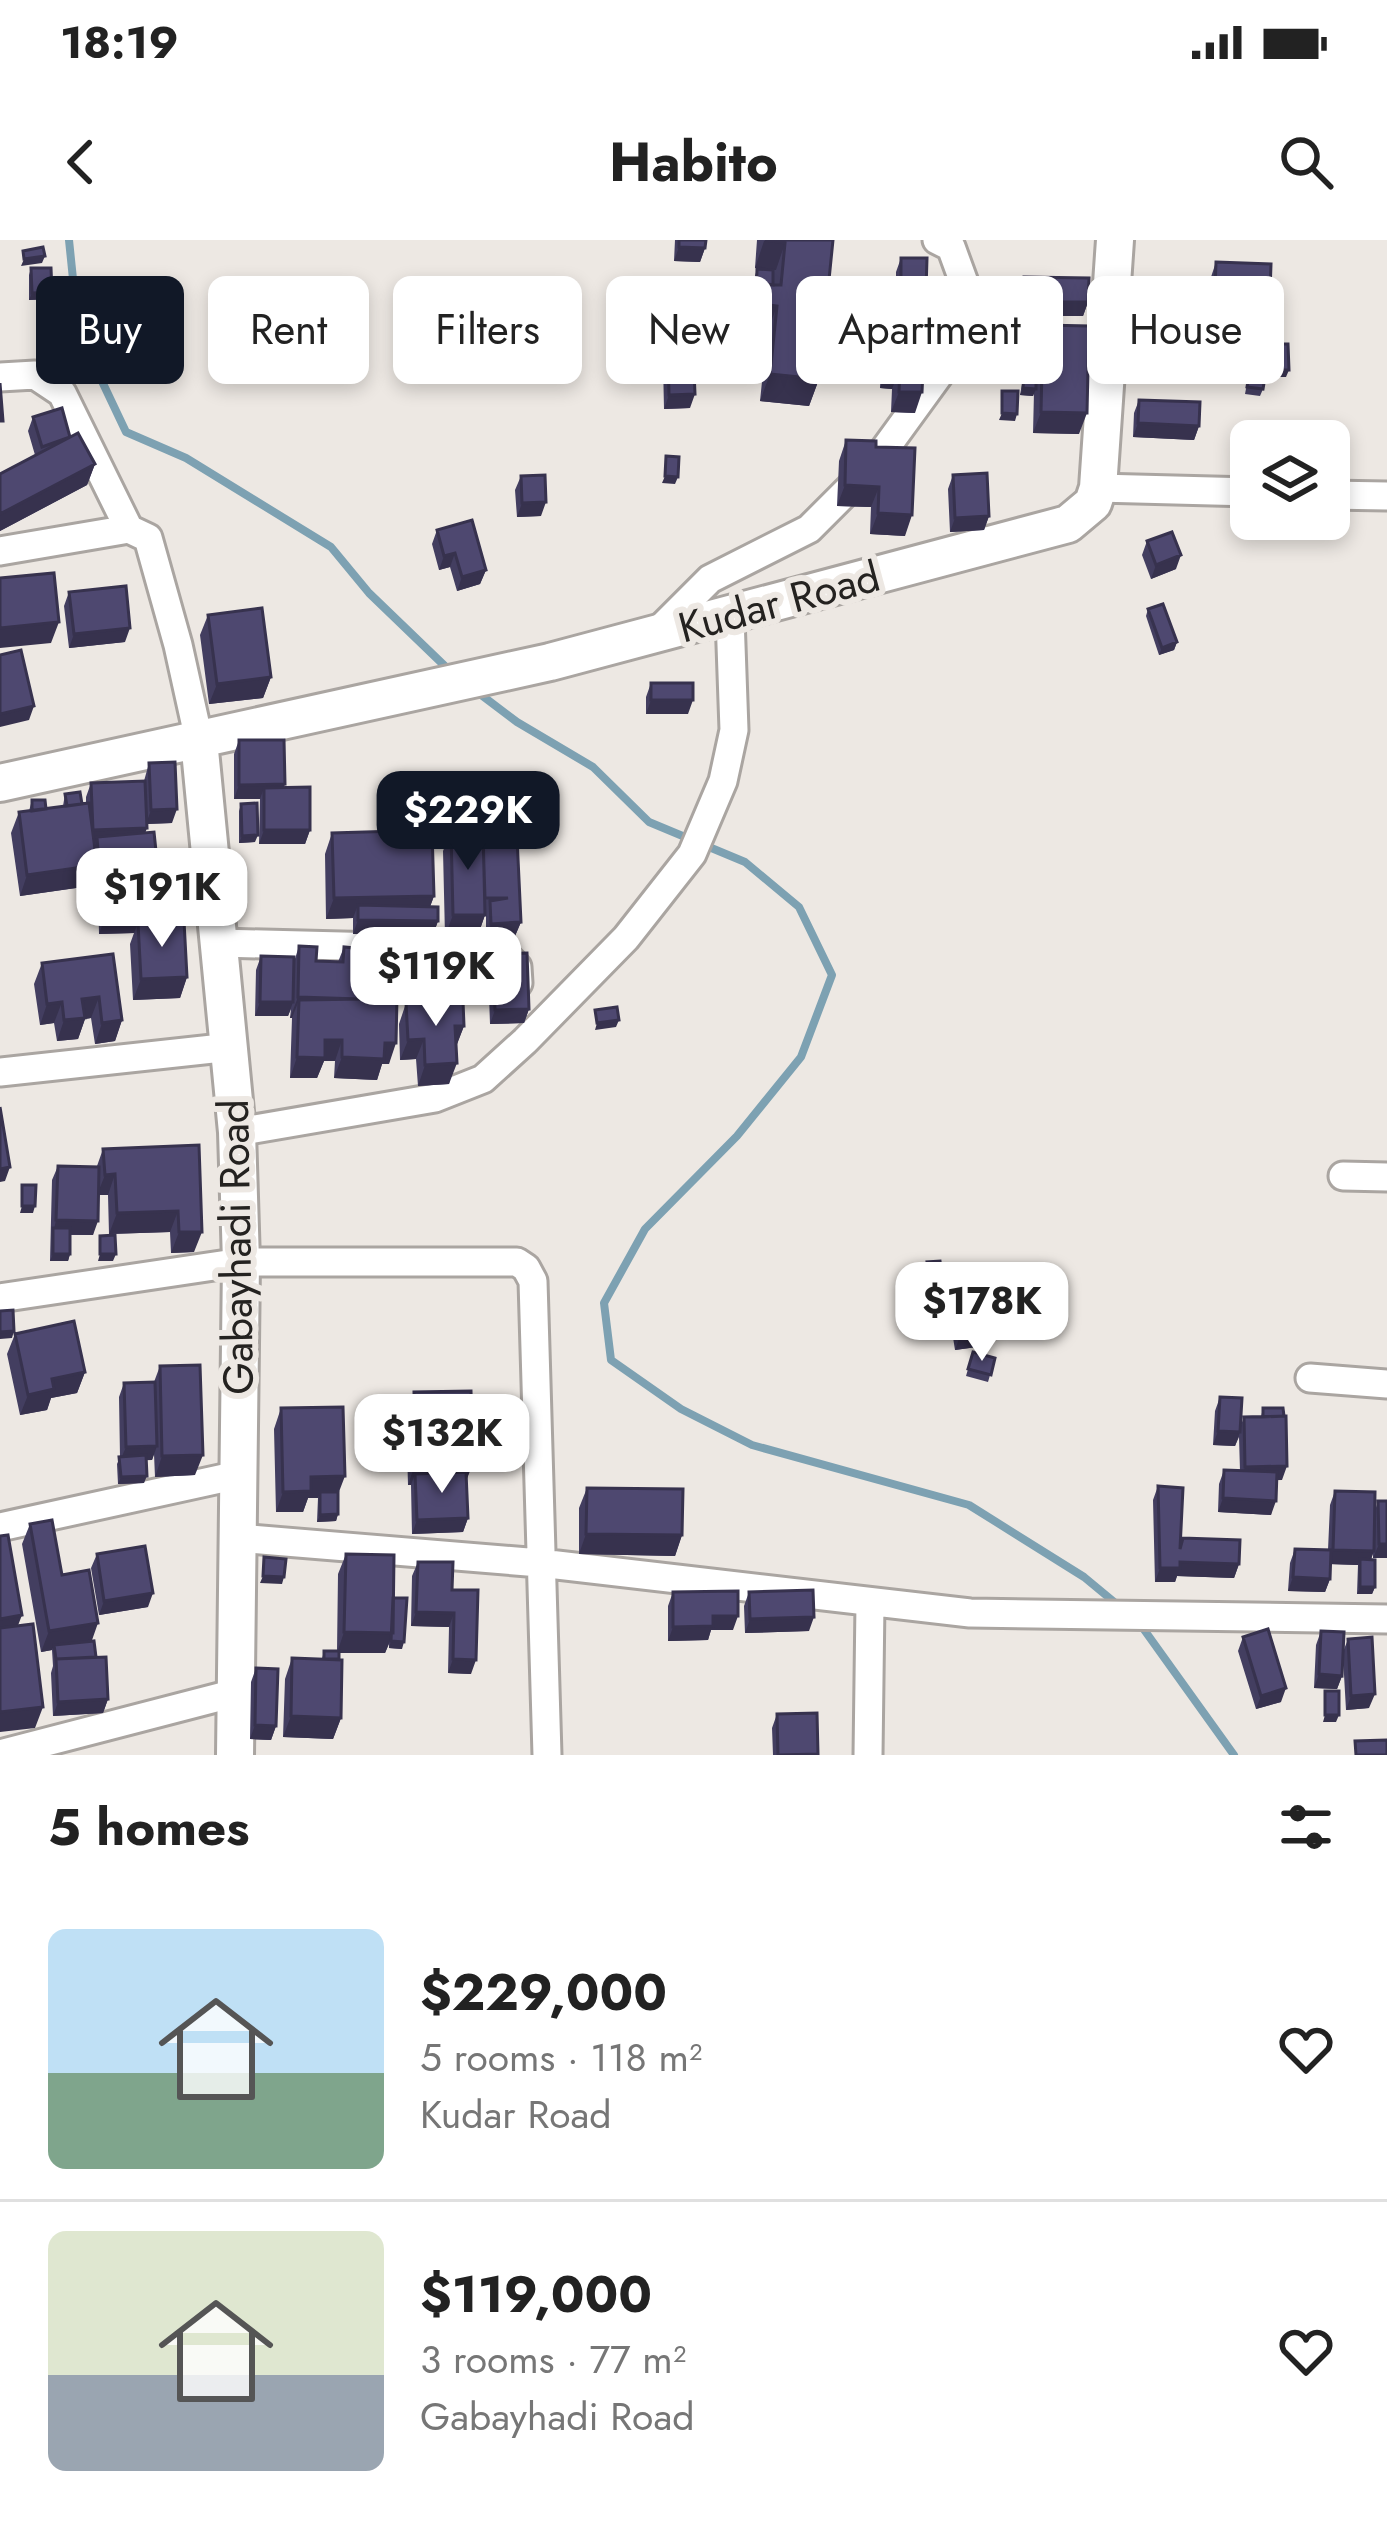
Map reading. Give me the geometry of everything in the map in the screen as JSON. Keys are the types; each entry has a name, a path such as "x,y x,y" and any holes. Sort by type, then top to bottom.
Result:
{"street":[{"path":"655,634 710,579 808,529 874,464 959,347 970,299 951,247 937,240"},
{"path":"1114,240 1098,488 1230,491"},
{"path":"0,376 35,375 62,393 129,529"},
{"name":"Kudar Road","path":"0,783 550,662 730,616 1068,524 1093,503 1098,488"},
{"path":"1350,495 1387,496"},
{"path":"0,551 129,529 142,533 152,544 199,740"},
{"path":"237,1132 465,1089 525,1041 626,938 692,854 724,781 734,730 730,616"},
{"name":"Gabayhadi Road","path":"199,740 237,1132 241,1262 235,1755"},
{"path":"220,943 500,950 517,967 525,1041"},
{"path":"0,1072 231,1047"},
{"path":"1343,1176 1387,1177"},
{"path":"0,1298 241,1262 517,1262 526,1268 533,1281 547,1755"},
{"path":"1310,1378 1387,1384"},
{"path":"0,1527 238,1475"},
{"path":"237,1538 540,1563 870,1603 1024,1616 1107,1613 1387,1619"},
{"path":"868,1755 870,1603"},
{"path":"0,1754 235,1694"}],"building":[{"path":"679,240 706,240 705,248 679,247"},
{"path":"765,240 833,240 829,276 796,276 796,377 772,374 777,306 772,305 772,284 781,285 785,243"},
{"path":"43,247 45,256 24,259 23,251"},
{"path":"901,258 927,258 926,276 901,276"},
{"path":"1216,262 1271,264 1271,276 1216,276"},
{"path":"31,268 51,268 51,276 36,276 36,293 32,293"},
{"path":"757,269 773,270 773,285 772,276 757,276"},
{"path":"1063,278 1087,278 1087,302 1063,302"},
{"path":"1063,325 1087,326 1087,413 1041,412 1042,384 1063,384"},
{"path":"1284,344 1288,344 1289,370 1284,370"},
{"path":"669,384 695,384 695,394 669,395"},
{"path":"899,384 922,384 922,392 899,392"},
{"path":"1002,391 1018,391 1017,414 1002,413"},
{"path":"1139,400 1200,402 1199,426 1138,423"},
{"path":"62,408 70,437 42,447 33,417"},
{"path":"78,433 95,464 0,514 0,474"},
{"path":"846,440 915,448 912,515 878,513 879,487 845,485"},
{"path":"666,456 679,457 678,477 665,476"},
{"path":"987,473 989,516 955,518 953,475"},
{"path":"545,475 546,502 522,503 521,476"},
{"path":"472,520 486,570 462,577 455,553 444,556 437,530"},
{"path":"1172,532 1181,555 1156,565 1147,541"},
{"path":"54,573 59,622 0,628 0,578"},
{"path":"126,586 130,628 74,634 69,592"},
{"path":"1163,604 1177,642 1162,648 1148,609"},
{"path":"262,608 271,677 217,684 208,615"},
{"path":"21,650 34,706 0,714 0,655"},
{"path":"651,683 693,683 693,700 651,700"},
{"path":"239,740 284,740 285,784 239,785"},
{"path":"175,762 177,809 151,810 149,763"},
{"path":"145,781 147,828 93,830 91,783"},
{"path":"310,787 310,830 264,830 264,788"},
{"path":"80,792 82,804 67,806 65,794"},
{"path":"32,800 45,800 46,809 32,811"},
{"path":"89,803 97,865 27,875 19,812"},
{"path":"257,803 258,835 242,836 241,804"},
{"path":"432,830 434,896 334,898 332,833"},
{"path":"483,830 485,915 453,915 451,831"},
{"path":"154,832 156,851 143,852 145,874 100,878 97,837"},
{"path":"517,837 521,922 491,924 490,901 508,898 485,898 483,838"},
{"path":"151,853 182,856 179,885 148,881"},
{"path":"148,878 148,887 162,887 163,918 104,920 102,880"},
{"path":"358,905 438,907 438,921 358,920"},
{"path":"184,921 187,977 141,979 138,923"},
{"path":"299,946 317,947 316,961 343,962 344,947 398,952 396,1043 385,1043 384,1059 342,1057 342,1040 325,1040 325,1058 297,1057 299,1000 367,999 363,999 363,980 360,999 298,997"},
{"path":"527,953 529,1009 495,1010 493,954"},
{"path":"113,954 122,1020 102,1023 99,997 82,999 85,1018 64,1020 62,1002 47,1004 42,963"},
{"path":"261,956 294,957 293,1002 260,1002"},
{"path":"463,1001 464,1026 455,1026 457,1063 425,1065 424,1039 408,1040 406,1003"},
{"path":"617,1007 619,1020 597,1023 595,1010"},
{"path":"0,1107 10,1167 0,1169"},
{"path":"199,1145 202,1232 179,1232 178,1211 117,1213 115,1174 105,1175 103,1149"},
{"path":"58,1166 99,1167 98,1221 56,1220"},
{"path":"22,1185 36,1185 35,1206 22,1206"},
{"path":"53,1228 70,1228 70,1254 53,1254"},
{"path":"115,1235 116,1254 100,1254 100,1236"},
{"path":"940,1261 943,1286 930,1288 927,1262"},
{"path":"986,1306 989,1332 960,1336 956,1311"},
{"path":"13,1310 14,1331 0,1332 0,1311"},
{"path":"74,1321 85,1372 52,1379 54,1389 28,1395 15,1334"},
{"path":"973,1352 995,1358 991,1375 968,1369"},
{"path":"200,1365 203,1455 162,1456 160,1366"},
{"path":"155,1382 157,1446 126,1447 124,1383"},
{"path":"471,1391 473,1463 415,1464 414,1392"},
{"path":"1220,1397 1242,1398 1240,1432 1218,1431"},
{"path":"343,1407 345,1476 311,1477 311,1491 283,1492 281,1408"},
{"path":"1263,1408 1283,1408 1284,1416 1263,1417"},
{"path":"1286,1416 1287,1466 1245,1467 1244,1417"},
{"path":"146,1455 147,1476 121,1477 119,1457"},
{"path":"1224,1470 1277,1472 1276,1501 1223,1498"},
{"path":"466,1472 468,1518 417,1520 415,1474"},
{"path":"1158,1486 1183,1488 1180,1549 1183,1538 1240,1540 1239,1564 1180,1562 1180,1568 1160,1568"},
{"path":"587,1488 683,1489 682,1535 586,1534"},
{"path":"1335,1491 1375,1492 1374,1551 1333,1550"},
{"path":"320,1492 338,1492 338,1514 320,1515"},
{"path":"1378,1501 1387,1501 1387,1544 1379,1544"},
{"path":"52,1520 62,1575 89,1570 98,1623 49,1631 30,1524"},
{"path":"8,1535 22,1615 0,1619 0,1536"},
{"path":"145,1546 153,1593 104,1601 97,1554"},
{"path":"1295,1549 1331,1550 1330,1579 1293,1577"},
{"path":"346,1554 394,1555 393,1633 344,1632"},
{"path":"264,1557 286,1559 284,1577 263,1576"},
{"path":"1360,1559 1375,1560 1375,1587 1360,1587"},
{"path":"418,1562 453,1562 452,1590 478,1590 476,1660 453,1659 454,1613 416,1612"},
{"path":"813,1590 814,1617 750,1619 749,1592"},
{"path":"738,1591 738,1616 713,1616 713,1626 673,1627 673,1592"},
{"path":"393,1598 407,1598 404,1642 391,1641"},
{"path":"33,1624 43,1707 0,1712 0,1628"},
{"path":"1268,1629 1286,1688 1261,1696 1243,1637"},
{"path":"1321,1631 1344,1632 1342,1676 1319,1674"},
{"path":"1372,1637 1375,1694 1351,1696 1348,1639"},
{"path":"94,1641 96,1657 56,1659 54,1645"},
{"path":"324,1651 339,1651 339,1659 324,1659"},
{"path":"106,1657 108,1699 58,1702 56,1659"},
{"path":"292,1658 342,1660 341,1718 291,1716"},
{"path":"256,1668 278,1669 276,1726 255,1725"},
{"path":"1325,1691 1339,1691 1339,1715 1325,1715"},
{"path":"817,1713 818,1754 778,1755 777,1714"},
{"path":"1387,1740 1387,1755 1356,1755 1355,1741"}],"waterway":[{"path":"69,240 77,318 126,432 186,458 331,547 369,593 450,671"},
{"path":"476,691 517,722 593,767 649,822 745,862 799,907 832,975 801,1057 737,1136 645,1229 604,1303 611,1360 681,1409 752,1445 969,1505 1084,1577 1119,1606"},
{"path":"1140,1624 1234,1755"}]}
